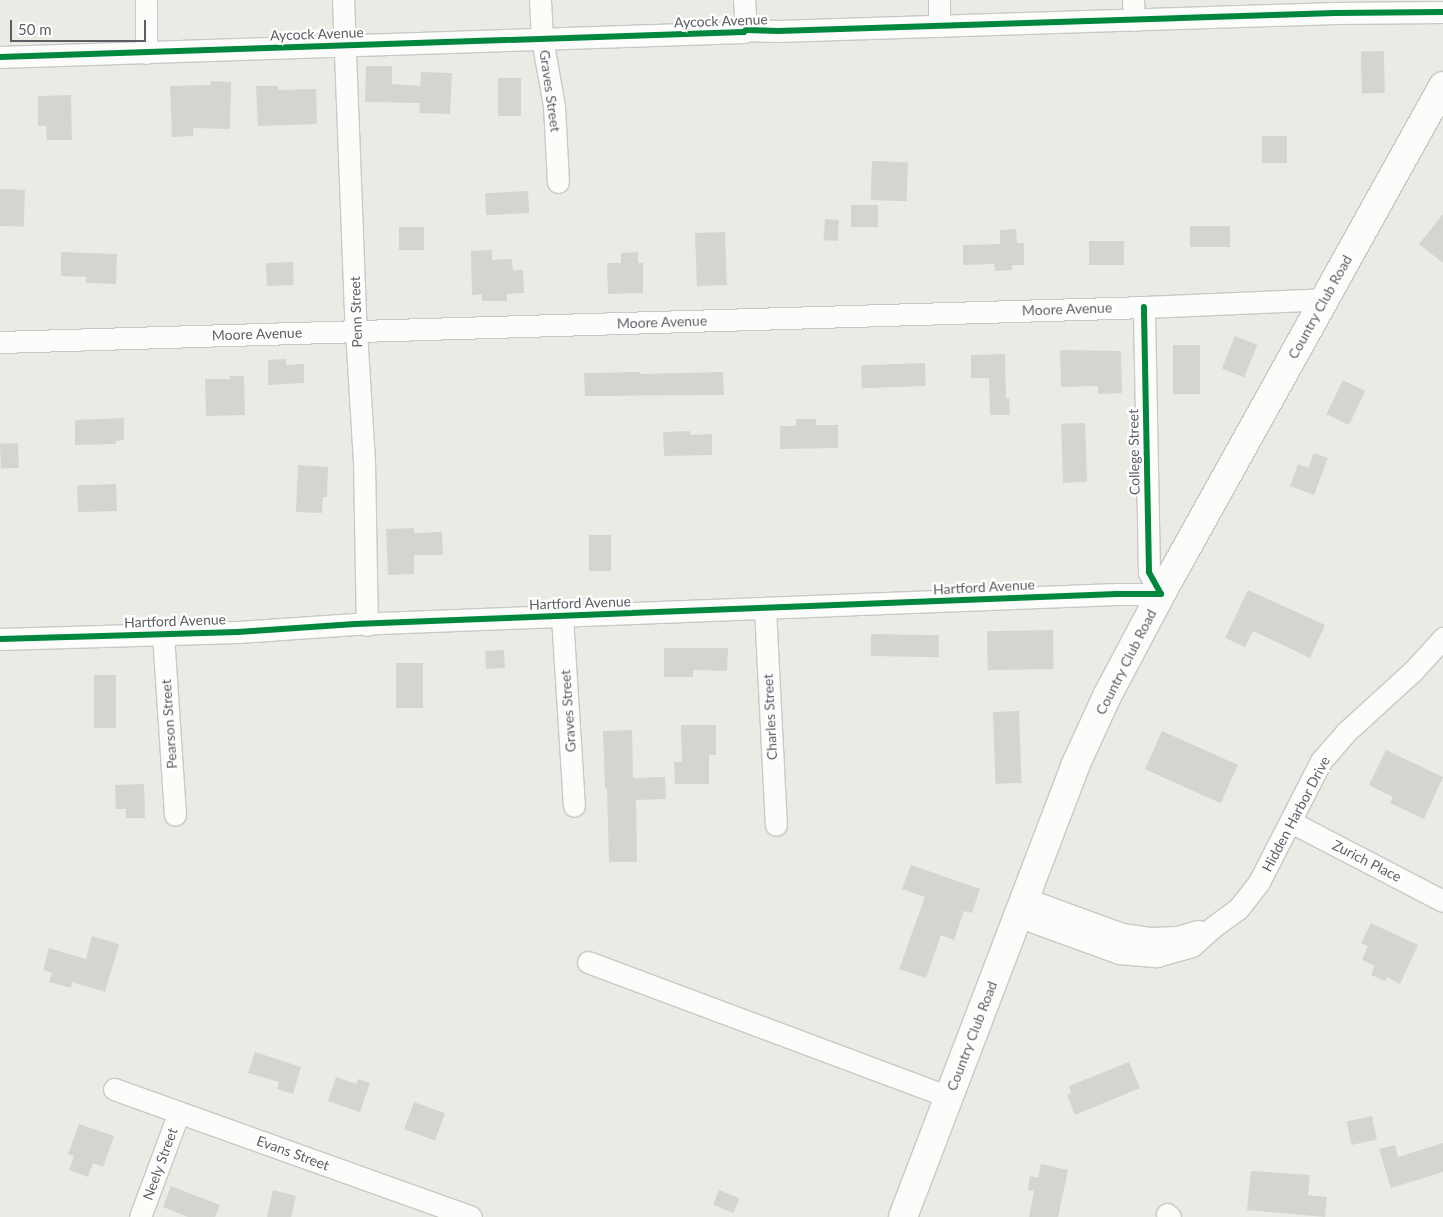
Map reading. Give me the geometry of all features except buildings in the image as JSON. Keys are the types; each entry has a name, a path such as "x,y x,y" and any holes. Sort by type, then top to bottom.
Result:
{"street":[{"path":"146,0 146,53"},
{"name":"Penn Street","path":"343,0 356,331 364,461 367,625"},
{"name":"Graves Street","path":"540,0 542,39 554,106 558,182"},
{"path":"744,0 746,30"},
{"path":"938,0 939,26"},
{"name":"Aycock Avenue","path":"0,58 744,32 746,30 939,26 1134,10 1335,6 1443,12"},
{"name":"Country Club Road","path":"903,1217 1075,766 1107,696 1161,594 1443,86"},
{"name":"Moore Avenue","path":"0,342 1144,307 1324,299"},
{"name":"College Street","path":"1144,307 1149,572 1161,594"},
{"name":"Hartford Avenue","path":"0,639 164,634 1116,594 1161,594"},
{"name":"Charles Street","path":"765,609 776,825"},
{"name":"Graves Street","path":"562,616 574,806"},
{"name":"Pearson Street","path":"164,634 175,815"},
{"name":"Hidden Harbor Drive","path":"1020,907 1119,953 1157,956 1192,946 1213,927 1238,909 1259,882 1322,761 1339,740 1413,671 1443,638"},
{"name":"Zurich Place","path":"1290,822 1443,901"},
{"path":"588,962 949,1097"},
{"name":"Evans Street","path":"114,1089 471,1217"},
{"name":"Neely Street","path":"140,1217 179,1112"}],"cycle path":[{"path":"0,57 744,32 746,30 778,31 1335,13 1443,12"},
{"path":"0,639 238,632 355,624 1116,594 1161,594 1149,572 1144,307"}]}
